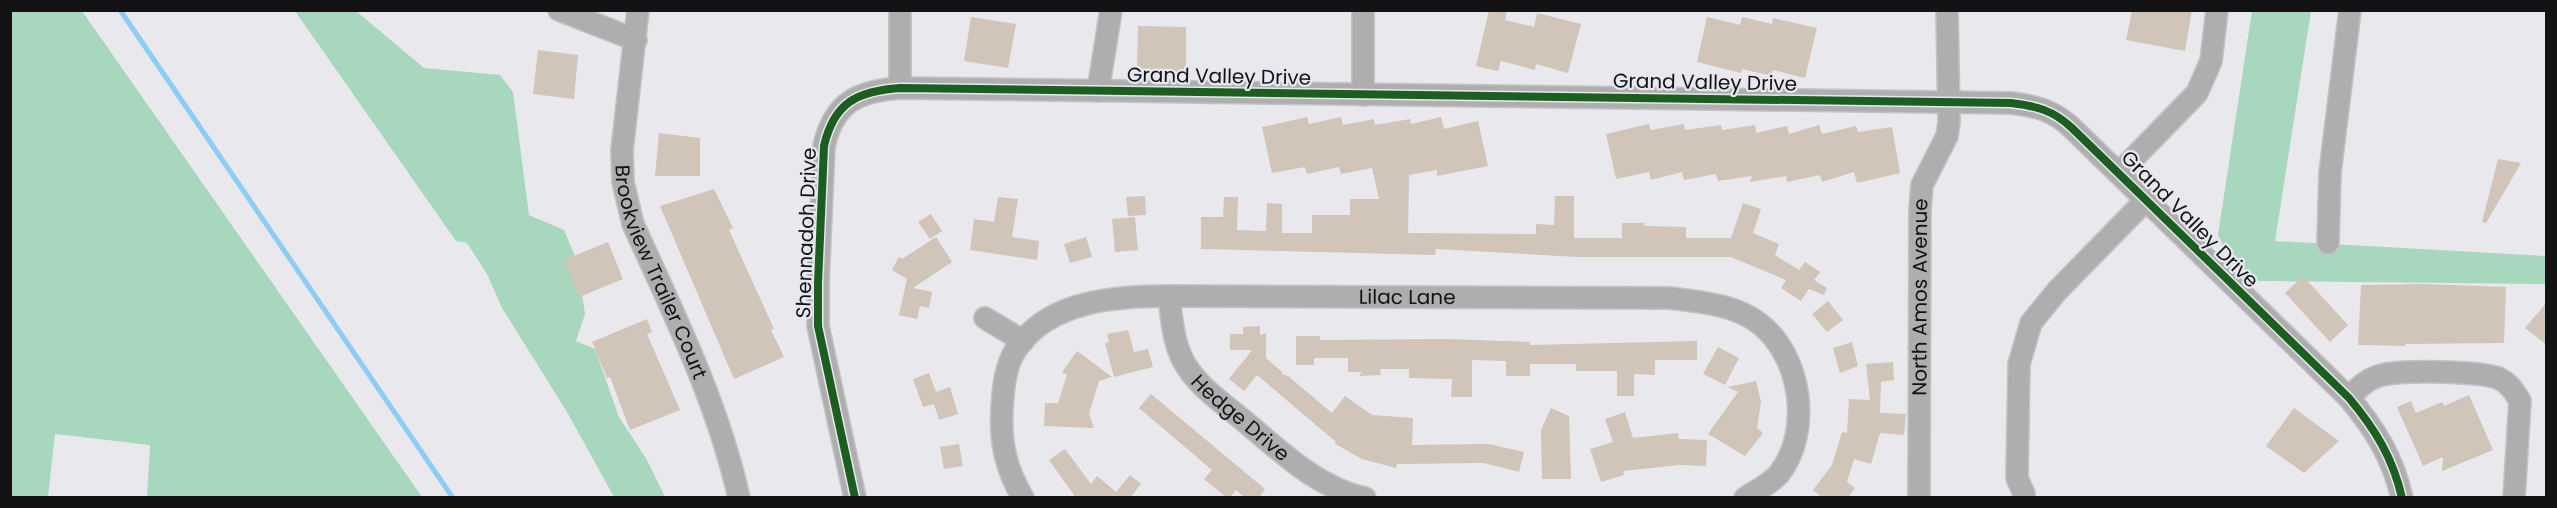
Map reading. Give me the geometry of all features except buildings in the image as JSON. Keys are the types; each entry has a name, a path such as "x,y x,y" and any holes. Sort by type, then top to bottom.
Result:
{"street":[{"path":"559,10 636,40"},
{"name":"Brookview Trailer Court","path":"638,10 622,150 626,201 633,224 694,363 718,425 739,498"},
{"path":"900,10 900,88"},
{"path":"1098,91 1111,10"},
{"path":"1363,10 1363,95"},
{"name":"North Amos Avenue","path":"1919,498 1921,201 1922,185 1947,136 1947,10"},
{"path":"2119,173 2197,93 2211,61 2217,10"},
{"path":"2328,243 2330,173 2350,10"},
{"name":"Grand Valley Drive","path":"837,113 855,97 874,90 900,88 2011,103 2038,107 2058,115 2349,398 2371,424 2383,444 2393,465 2402,498"},
{"name":"Shennadoh Drive","path":"837,113 828,126 824,146 818,261 818,326 855,498"},
{"path":"2025,496 2017,478 2019,364 2031,324 2057,291 2145,200"},
{"name":"Lilac Lane","path":"1023,498 1010,476 1004,455 1001,429 1006,377 1016,348 1041,325 1066,309 1129,296 1669,298 1729,309 1760,324 1774,339 1791,370 1800,409 1796,440 1778,474 1745,498"},
{"name":"Hedge Drive","path":"1168,296 1178,348 1189,370 1211,393 1303,468 1328,484 1365,498"},
{"path":"985,318 1023,341"},
{"path":"2349,398 2363,383 2381,375 2411,372 2481,375 2498,379 2512,387 2520,401 2514,498"}],"green space":[{"path":"10,11 82,11 422,497 147,497 150,445 55,434 48,497 11,497"},
{"path":"295,11 356,11 424,68 500,75 513,92 529,215 564,230 577,261 585,314 576,341 595,349 619,417 647,460 665,497 614,497 567,412 502,308 487,274 467,243 456,241"},
{"path":"2252,11 2311,11 2275,241 2546,256 2546,284 2258,281 2234,267 2218,235"}],"waterway":[{"path":"120,10 453,498"}],"cycle path":[{"path":"855,498 818,326 824,146 834,119 850,102 872,92 900,88 2011,103 2036,107 2058,117 2072,128 2349,398 2382,445 2394,470 2402,498"}]}
